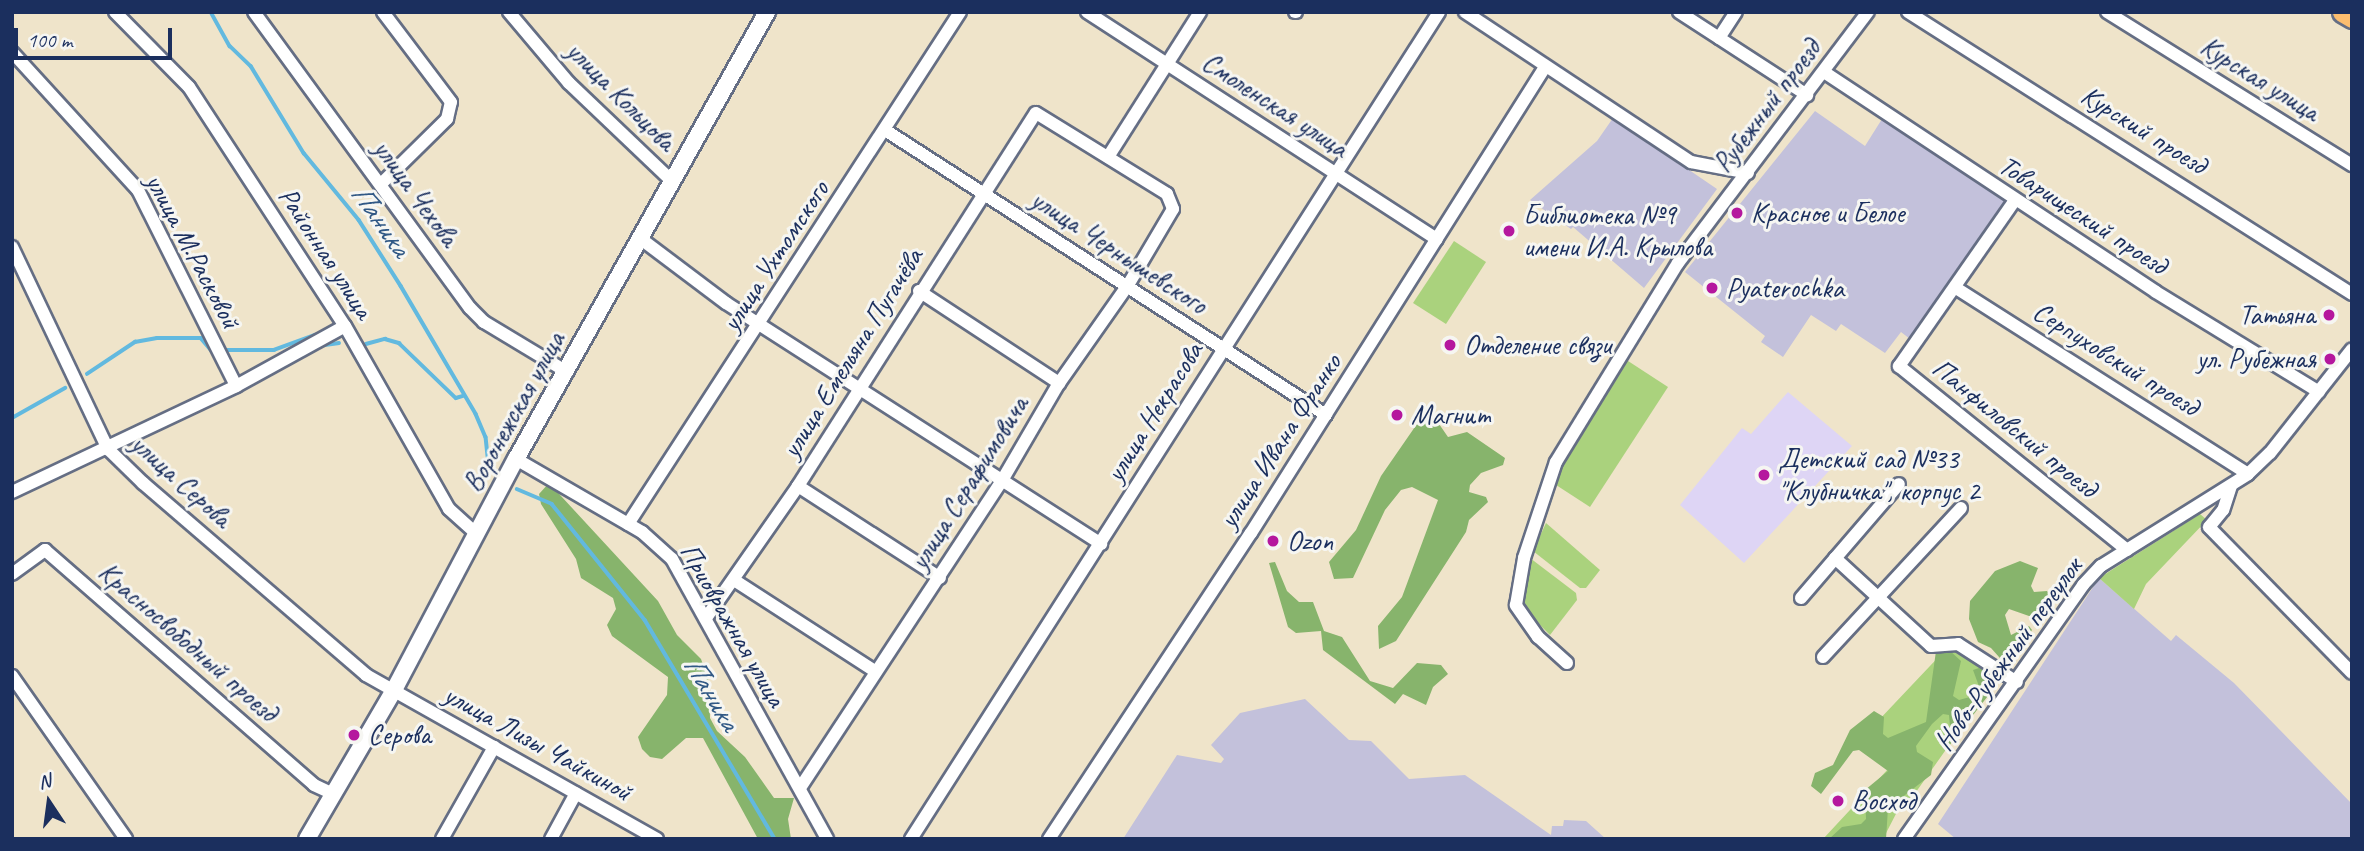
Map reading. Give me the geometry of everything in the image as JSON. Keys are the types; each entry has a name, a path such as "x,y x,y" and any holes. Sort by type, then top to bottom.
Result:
{"street":[{"name":"Районная улица","path":"115,12 189,86 345,326 449,509 476,533"},
{"name":"улица Чехова","path":"254,12 484,323 567,372"},
{"path":"381,184 447,119 451,102 383,12"},
{"name":"улица Кольцова","path":"509,12 569,83 672,181"},
{"name":"Воронежская улица","path":"307,839 394,690 516,459 767,12"},
{"name":"улица Ухтомского","path":"628,524 960,12"},
{"name":"Смоленская улица","path":"1087,12 1437,239"},
{"path":"1108,157 1200,12"},
{"name":"улица Некрасова","path":"911,839 1439,12"},
{"path":"1465,12 1691,162 1748,173"},
{"path":"1679,12 1807,95"},
{"path":"1719,38 1736,12"},
{"name":"Рубежный проезд","path":"1567,663 1538,637 1516,605 1524,558 1549,478 1569,438 1678,263 1868,12"},
{"name":"Курский проезд","path":"1908,12 2352,294"},
{"name":"Курская улица","path":"2107,12 2352,165"},
{"name":"улица М.Расковой","path":"12,52 138,190 236,386"},
{"name":"улица Ивана Франко","path":"1049,839 1326,415 1545,67"},
{"name":"Товарищеский проезд","path":"1824,72 2015,201 2319,392"},
{"name":"улица Емельяна Пугачёва","path":"706,618 798,486 919,291 1036,113 1108,157"},
{"name":"улица Чернышевского","path":"885,130 1326,415"},
{"name":"улица Серафимовича","path":"800,788 940,578 1003,479 1059,383 1128,285 1173,209 1172,200 1108,157"},
{"name":"Панфиловский проезд","path":"2015,201 1899,366 2127,550"},
{"path":"641,239 760,324 1101,544"},
{"name":"улица Серова","path":"12,247 108,449 366,676 394,690"},
{"name":"Серпуховский проезд","path":"1956,288 2248,474"},
{"path":"919,291 1059,383"},
{"path":"12,492 108,449 236,386 345,326"},
{"name":"Ново-Рубежный переулок","path":"1904,839 2083,585 2127,550 2248,474 2319,392 2352,349"},
{"name":"Приовражная улица","path":"516,459 628,524 671,559 827,839"},
{"path":"1801,598 1899,484"},
{"path":"798,486 940,578"},
{"path":"2231,486 2222,510 2209,527 2352,673"},
{"path":"1824,657 1876,597 1961,508"},
{"name":"Красносвободный проезд","path":"12,574 45,550 314,785 333,794"},
{"path":"1835,558 1931,646 1958,644 2017,682"},
{"path":"734,580 876,672"},
{"path":"12,676 118,836"},
{"name":"улица Лизы Чайкиной","path":"394,690 657,839"},
{"path":"442,839 494,747"},
{"path":"551,839 576,793"}],"shaded area":[{"path":"1815,111 1865,146 1882,119 2009,199 1910,339 1901,332 1885,353 1841,324 1836,331 1811,315 1783,357 1761,342 1765,336 1685,272"},
{"path":"1613,118 1717,189 1644,288 1573,227 1571,229 1530,200 1597,141"},
{"name":"Детский сад №33 \"Клубничка\", корпус 2","path":"1788,392 1852,446 1744,563 1680,505 1742,428 1751,434"},
{"path":"2099,578 2171,641 2176,635 2234,683 2352,804 2352,839 1956,839 1938,824"},
{"path":"1305,699 1349,740 1371,741 1409,779 1465,775 1551,835 1552,826 1563,826 1564,820 1586,821 1606,839 1123,839 1177,755 1221,763 1224,759 1211,745 1240,713"}],"green space":[{"path":"1454,241 1486,262 1446,324 1413,303"},
{"path":"1625,359 1668,387 1590,507 1553,483 1561,463"},
{"path":"1428,408 1448,437 1467,432 1505,458 1503,465 1481,473 1470,485 1469,492 1486,497 1488,502 1469,520 1466,532 1396,641 1379,649 1378,626 1402,597 1438,500 1412,487 1401,490 1385,510 1353,578 1334,579 1329,562 1356,530 1381,476"},
{"path":"549,483 658,601 677,635 701,659 709,682 710,718 717,731 745,757 774,798 794,798 788,819 791,839 758,839 703,738 686,738 662,759 650,757 642,749 638,737 667,695 668,677 612,636 607,625 616,609 613,598 581,578 576,559 541,504 539,494"},
{"path":"2200,514 2207,520 2146,584 2134,609 2099,578"},
{"path":"1546,523 1600,570 1586,588 1580,588 1533,551"},
{"path":"1530,558 1576,593 1577,600 1550,635 1523,608"},
{"path":"2020,561 2038,568 2031,586 2034,592 2047,591 2054,600 2035,618 2009,609 2005,615 2011,635 2029,626 2032,630 2007,666 1991,648 1978,642 1969,619 1970,601 1995,571"},
{"path":"1275,562 1287,591 1299,602 1313,602 1324,631 1342,637 1370,681 1393,688 1417,663 1441,665 1448,674 1433,687 1426,705 1403,694 1395,704 1323,650 1321,631 1296,633 1288,627 1269,563"},
{"path":"1947,648 1958,648 1998,676 1916,792 1899,808 1883,839 1823,839 1889,768 1859,741"},
{"path":"1949,650 1961,661 1953,696 1959,700 1977,695 1980,689 1973,670 1979,668 1989,673 1991,692 1945,751 1939,742 1950,727 1949,715 1943,714 1932,724 1916,746 1917,752 1933,762 1931,775 1888,808 1886,839 1829,839 1842,827 1861,824 1866,819 1865,790 1888,771 1859,750 1853,751 1821,794 1811,786 1815,773 1833,765 1850,730 1874,711 1884,717 1883,734 1888,738 1926,722 1936,651"}],"waterway":[{"name":"Паника","path":"211,12 230,46 251,66 304,153 359,220 401,286 476,414 486,437 489,466"},
{"path":"226,350 274,350 315,335 325,345 339,343"},
{"path":"87,374 135,342 157,338 201,338 212,351"},
{"path":"366,344 385,339 399,343 456,398 463,396"},
{"path":"12,418 65,388"},
{"name":"Паника","path":"517,489 552,504 645,620 775,839"}],"place":[{"name":"Красное и Белое","path":"1737,213"},
{"name":"Библиотека №9 имени И.А. Крылова","path":"1509,231"},
{"name":"Pyaterochka","path":"1712,288"},
{"name":"Татьяна","path":"2329,315"},
{"name":"Отделение связи","path":"1450,345"},
{"name":"ул. Рубежная","path":"2330,359"},
{"name":"Магнит","path":"1397,415"},
{"name":"Детский сад №33 \"Клубничка\", корпус 2","path":"1764,475"},
{"name":"Ozon","path":"1273,541"},
{"name":"Серова","path":"354,735"},
{"name":"Восход","path":"1838,801"}]}
